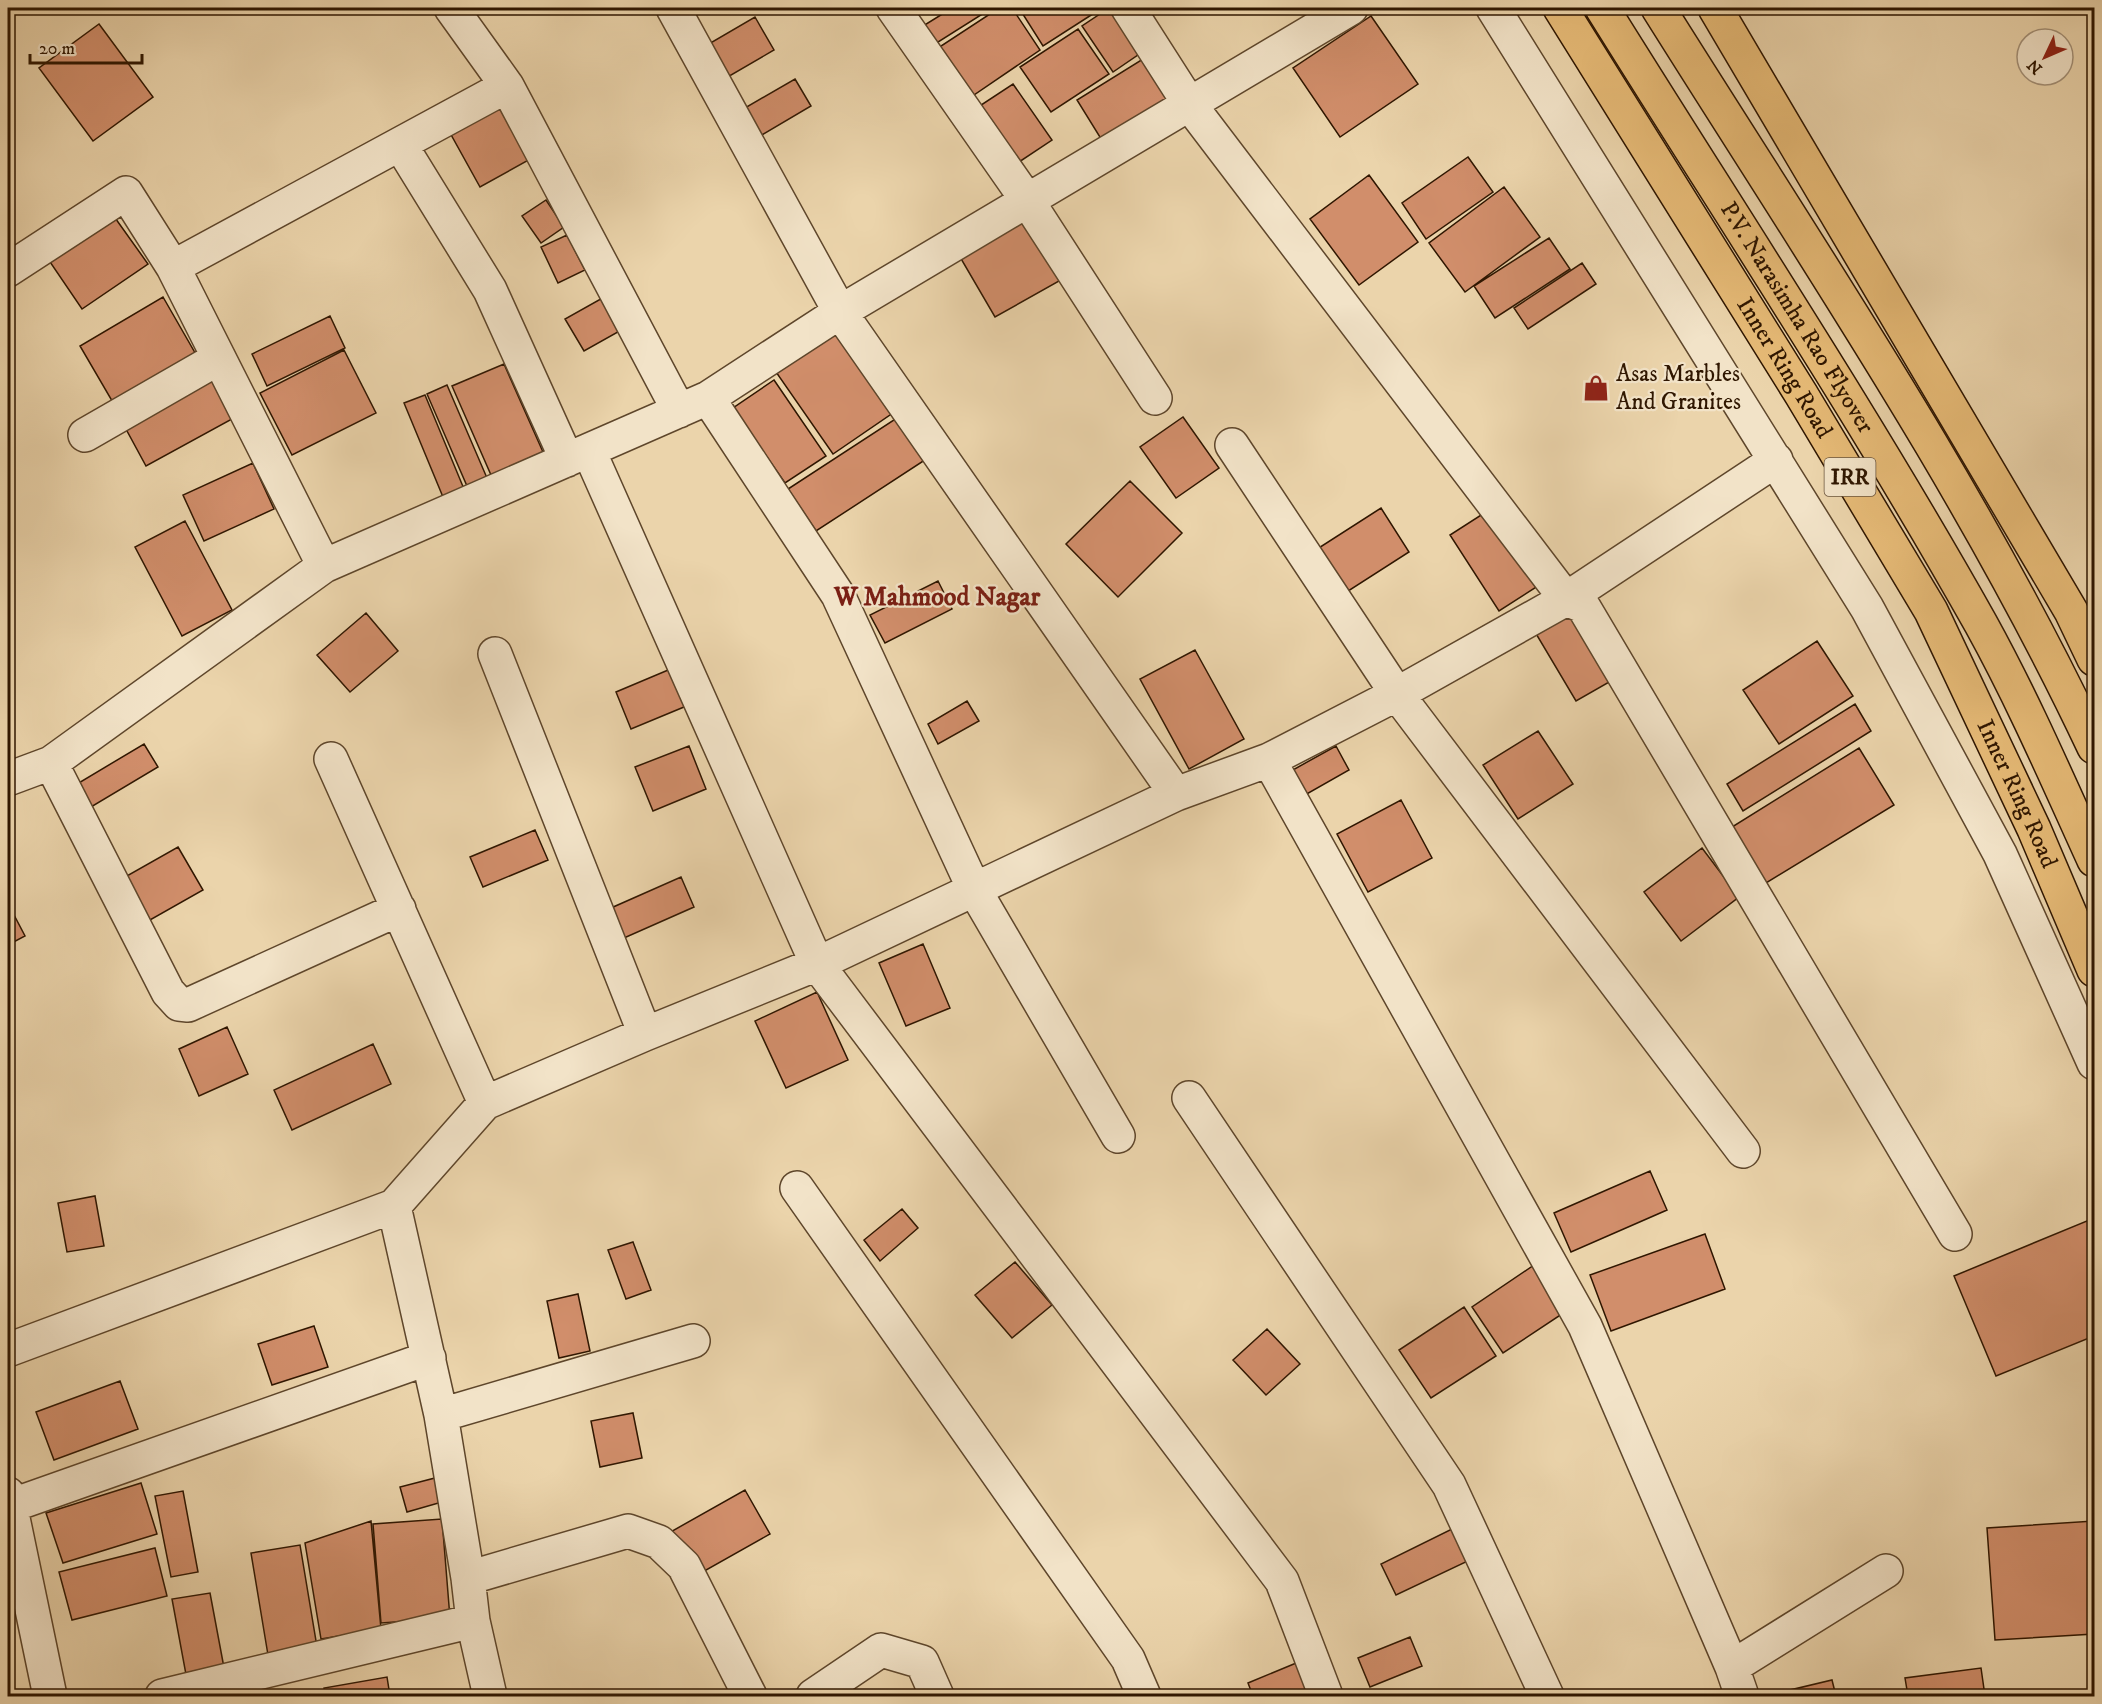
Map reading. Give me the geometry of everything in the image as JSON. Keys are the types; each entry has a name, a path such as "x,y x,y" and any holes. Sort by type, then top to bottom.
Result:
{"main road":[{"name":"Inner Ring Road","path":"1560,8 1801,394 1931,611 2034,829 2094,970"},
{"name":"P.V. Narasimha Rao Flyover","path":"1602,8 1858,418 1982,626 2035,732 2094,860"},
{"name":"P.V. Narasimha Rao Flyover","path":"1658,8 1968,509 2023,606 2094,747"},
{"path":"1715,8 2072,611 2094,659"}],"street":[{"path":"451,8 507,86 693,404 838,595 974,889 1118,1136"},
{"path":"673,8 840,312 1176,794"},
{"path":"893,8 1027,200 1155,398"},
{"path":"1128,8 1190,105 1566,599 1583,606 1955,1234"},
{"path":"8,779 51,763 324,566 693,404 840,312 1351,8"},
{"path":"1493,8 1867,608 2000,854 2094,1063"},
{"path":"173,267 507,86"},
{"path":"400,144 490,290 578,456 817,964 1282,1581 1326,1696"},
{"path":"8,270 126,193 173,267 324,566"},
{"path":"85,435 219,358"},
{"path":"1232,445 1397,694 1743,1151"},
{"path":"8,1350 394,1206 485,1103 645,1034 817,964 1176,794 1269,760 1397,694 1566,599 1776,460"},
{"path":"495,654 645,1034"},
{"path":"331,759 485,1103"},
{"path":"1269,760 1584,1326 1737,1682 1886,1571"},
{"path":"51,763 168,992 179,1004 188,1005 399,909"},
{"path":"1189,1098 1449,1485 1547,1696"},
{"path":"797,1188 1128,1659 1144,1696"},
{"path":"394,1206 441,1415 473,1621 490,1696"},
{"path":"441,1415 693,1341"},
{"path":"50,1696 9,1500 429,1358"},
{"path":"468,1578 628,1531 659,1542 684,1566 750,1696"},
{"path":"162,1696 473,1621"},
{"path":"813,1696 881,1650 922,1662 937,1696"}],"building":[{"path":"952,8 992,8 935,44 923,26"},
{"path":"999,8 1012,8 1040,50 971,97 938,48"},
{"path":"1019,8 1097,8 1099,10 1043,46"},
{"path":"1109,8 1125,8 1151,46 1113,72 1082,26"},
{"path":"1371,16 1418,84 1340,137 1293,68"},
{"path":"755,17 774,50 726,78 707,45"},
{"path":"99,24 153,97 93,141 39,68"},
{"path":"1078,29 1109,74 1051,112 1020,67"},
{"path":"1151,54 1177,96 1103,142 1077,100"},
{"path":"795,79 811,106 755,139 738,112"},
{"path":"1013,84 1052,140 1010,168 972,111"},
{"path":"503,102 534,157 480,187 449,131"},
{"path":"1468,157 1493,192 1426,239 1402,203"},
{"path":"1369,175 1418,242 1359,285 1310,219"},
{"path":"1504,187 1540,237 1465,292 1429,243"},
{"path":"546,200 564,227 541,243 522,216"},
{"path":"113,215 148,264 82,309 48,259"},
{"path":"1034,215 1068,276 995,317 960,257"},
{"path":"567,235 585,270 558,283 541,247"},
{"path":"1549,238 1570,269 1495,318 1474,286"},
{"path":"1582,263 1596,284 1528,329 1514,308"},
{"path":"606,296 625,328 584,351 565,319"},
{"path":"163,297 198,358 115,406 80,346"},
{"path":"330,316 345,348 267,386 252,354"},
{"path":"845,323 903,406 833,454 776,372"},
{"path":"344,350 376,413 292,455 260,393"},
{"path":"504,364 543,452 491,475 452,386"},
{"path":"216,365 243,413 146,466 120,418"},
{"path":"774,380 826,456 785,483 733,408"},
{"path":"447,385 487,478 467,486 427,394"},
{"path":"425,395 464,489 443,497 404,403"},
{"path":"903,414 931,456 816,531 788,489"},
{"path":"1183,417 1219,468 1176,498 1140,447"},
{"path":"253,463 274,509 204,541 183,495"},
{"path":"1130,481 1182,533 1118,597 1066,544"},
{"path":"1381,508 1409,552 1342,595 1314,551"},
{"path":"1492,508 1541,584 1499,611 1450,535"},
{"path":"185,521 232,610 182,636 135,547"},
{"path":"938,581 952,609 885,643 870,615"},
{"path":"1577,607 1618,677 1576,701 1535,632"},
{"path":"366,613 398,651 350,692 317,655"},
{"path":"1817,641 1853,696 1779,744 1743,690"},
{"path":"1195,650 1244,739 1189,769 1140,679"},
{"path":"680,665 696,702 631,729 616,692"},
{"path":"967,701 979,721 938,744 928,724"},
{"path":"1855,704 1871,731 1743,811 1727,784"},
{"path":"1538,731 1573,784 1518,819 1483,765"},
{"path":"144,744 158,767 91,807 77,784"},
{"path":"689,746 706,789 653,811 635,767"},
{"path":"1336,746 1349,770 1305,795 1291,771"},
{"path":"1859,748 1894,805 1766,883 1732,827"},
{"path":"1401,800 1432,858 1368,892 1337,834"},
{"path":"535,830 548,860 483,887 470,857"},
{"path":"178,847 203,890 150,920 125,877"},
{"path":"1702,848 1739,897 1681,941 1644,892"},
{"path":"681,877 694,907 624,938 611,908"},
{"path":"13,913 25,936 8,945 8,915"},
{"path":"923,944 950,1008 906,1026 879,963"},
{"path":"817,992 848,1060 786,1088 755,1021"},
{"path":"227,1027 248,1074 199,1096 179,1049"},
{"path":"373,1044 391,1084 292,1130 274,1090"},
{"path":"1650,1171 1667,1210 1571,1252 1554,1213"},
{"path":"95,1196 104,1246 67,1252 58,1203"},
{"path":"902,1209 918,1228 880,1261 864,1240"},
{"path":"2094,1218 2094,1336 1996,1376 1954,1276"},
{"path":"1705,1234 1725,1289 1611,1331 1590,1275"},
{"path":"633,1242 651,1290 626,1299 608,1250"},
{"path":"1015,1262 1052,1305 1012,1338 975,1295"},
{"path":"1537,1263 1568,1310 1503,1353 1472,1307"},
{"path":"578,1294 590,1351 559,1358 547,1301"},
{"path":"1464,1307 1496,1356 1431,1398 1399,1350"},
{"path":"314,1326 328,1367 272,1385 258,1344"},
{"path":"1267,1329 1300,1364 1266,1395 1233,1360"},
{"path":"120,1381 138,1429 54,1460 36,1412"},
{"path":"633,1413 642,1458 600,1467 591,1421"},
{"path":"435,1478 442,1502 407,1512 400,1487"},
{"path":"141,1483 157,1534 63,1563 46,1513"},
{"path":"745,1490 770,1534 692,1578 667,1534"},
{"path":"183,1491 198,1572 171,1577 155,1496"},
{"path":"442,1519 450,1618 381,1623 373,1524"},
{"path":"371,1521 381,1629 321,1639 305,1543"},
{"path":"2094,1521 2094,1634 1995,1640 1987,1528"},
{"path":"1454,1528 1470,1560 1396,1595 1381,1564"},
{"path":"300,1545 317,1647 268,1655 251,1553"},
{"path":"155,1548 167,1596 72,1620 59,1572"},
{"path":"210,1593 225,1673 187,1680 172,1599"},
{"path":"1410,1637 1422,1666 1370,1687 1358,1658"},
{"path":"1301,1661 1316,1696 1253,1696 1248,1683"},
{"path":"1981,1668 1985,1696 1908,1696 1905,1678"},
{"path":"387,1677 390,1696 325,1696 324,1688"},
{"path":"1832,1680 1836,1696 1765,1696"}],"place":[{"name":"Asas Marbles And Granites","path":"1596,388"}],"district":[{"name":"W Mahmood Nagar","path":"937,597"}]}
